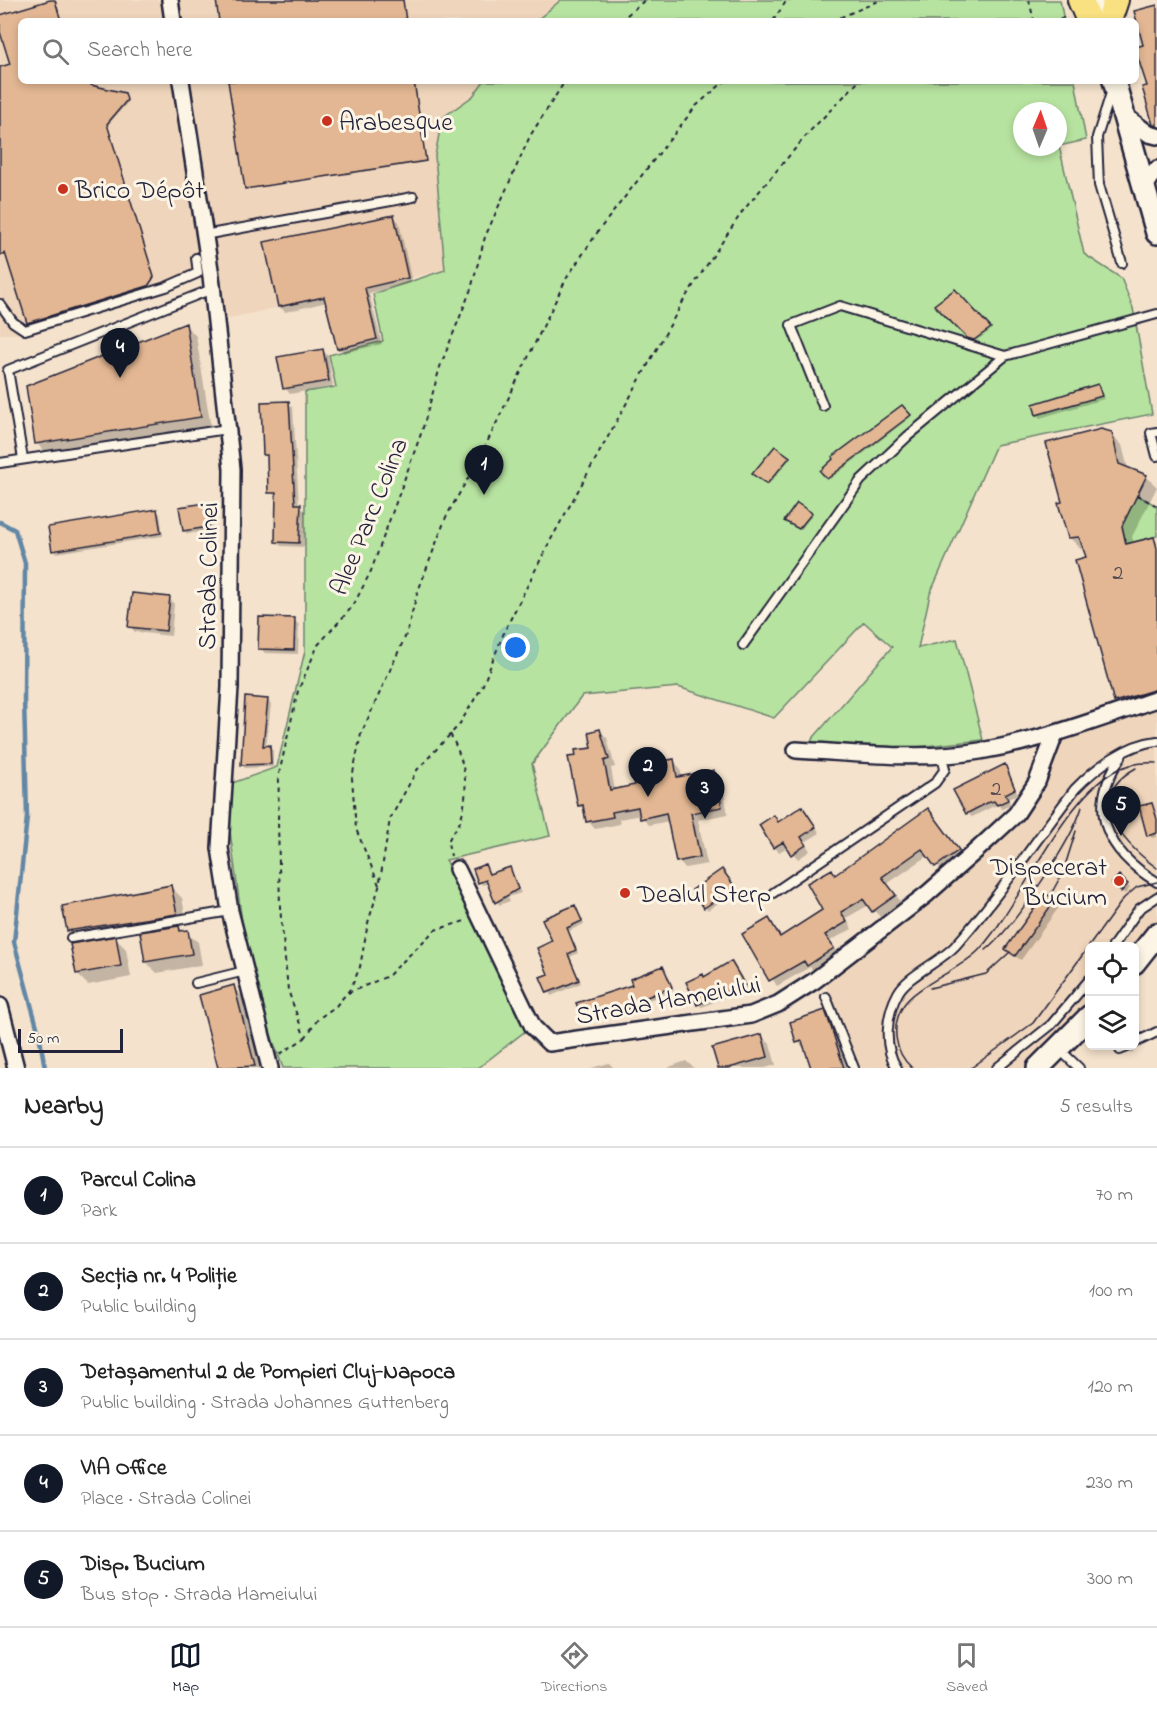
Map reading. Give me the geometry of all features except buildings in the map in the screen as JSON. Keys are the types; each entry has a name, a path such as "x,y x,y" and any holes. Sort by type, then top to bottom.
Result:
{"main road":[{"path":"1098,0 1100,18"},
{"path":"1110,18 1116,0"},
{"path":"1115,84 1157,233"},
{"path":"1139,957 1157,934"},
{"path":"1038,1068 1085,1020"}],"street":[{"path":"170,0 173,18"},
{"name":"Strada Colinei","path":"181,84 212,289 232,469 230,687 220,848 230,911 269,1065"},
{"path":"1124,115 1149,134 1157,136"},
{"path":"1144,188 1157,169"},
{"path":"796,750 942,755 981,751 1054,734 1157,699"},
{"name":"Strada Hameiului","path":"457,869 533,1028 549,1043 751,1015 778,1004 813,981 927,894 1001,828 1016,814 1037,782 1054,734"},
{"path":"0,1006 16,1068"}],"lane":[{"path":"1113,84 1097,137 1099,185 1122,263"},
{"path":"204,235 413,197"},
{"path":"0,304 13,322 25,330 166,287 198,273 196,258"},
{"path":"23,459 8,370 212,289"},
{"path":"823,406 791,325 840,306 1005,356"},
{"path":"1146,316 1157,307"},
{"path":"743,645 861,480 908,436 1005,356 1157,314"},
{"path":"0,464 227,429"},
{"path":"1157,432 1151,433 1157,456"},
{"path":"897,1068 890,1054 888,1028 893,1002 900,990 955,946 1075,789 1101,765 1135,747 1157,741"},
{"path":"773,893 935,783 945,769 942,755"},
{"path":"1122,755 1108,784 1104,812 1106,828 1114,845 1133,865 1157,882"},
{"path":"1116,942 1139,909 1157,897"},
{"path":"71,938 230,911"},
{"path":"196,983 245,971"},
{"path":"997,1068 1051,1025 1085,984"},
{"path":"826,997 854,1068"},
{"path":"1139,1041 1157,1032"},
{"path":"1058,1048 1079,1068"}],"path":[{"path":"624,18 645,0"},
{"path":"775,18 787,0"},
{"path":"839,18 881,0"},
{"path":"1029,0 1033,18"},
{"path":"1061,18 1080,12"},
{"name":"Alee Parc Colina","path":"305,1038 288,990 280,907 278,821 279,774 298,691 318,645 353,606 371,571 422,431 440,367 471,289 485,237 530,136 563,84"},
{"path":"379,887 356,829 352,778 361,734 406,635 417,594 446,517 480,457 566,279 599,230 696,106 722,84"},
{"path":"269,1065 305,1038 318,1020 345,994 360,967 368,922 379,887 390,819 417,770 459,725 482,687 505,630 549,543 685,298 742,212 810,130 856,84"},
{"path":"1137,495 1157,506"},
{"path":"450,734 462,755 466,787 461,818 448,843 457,869"},
{"path":"345,994 388,976 435,930 453,927 480,915"}],"shaded area":[{"path":"0,0 561,0 540,18 18,18 18,84 482,84 473,96 442,118 435,156 445,270 221,320 204,276 24,334 0,334"},
{"path":"1157,698 1157,934 1139,943 1085,942 1085,1020 1038,1068 856,1068 822,977 1016,814 1055,734"}],"green space":[{"path":"561,0 1060,0 1063,18 540,18"},
{"path":"482,84 1076,84 1086,140 1067,144 1067,102 1013,102 1013,156 1061,156 1084,254 1121,278 1133,308 1152,414 996,445 930,594 918,648 957,639 983,740 906,748 808,744 892,647 864,622 774,718 678,687 582,696 532,764 550,836 446,860 528,1029 478,1068 283,1068 249,975 224,786 277,767 305,651 305,392 336,387 329,355 383,341 373,294 445,270 435,156 442,118 473,96"},
{"path":"1137,495 1157,506 1157,536 1126,544 1122,526"}],"waterway":[{"path":"0,522 15,530 25,563 24,699 27,817 14,942 39,1034 45,1068"}],"tram line":[{"path":"912,1068 901,1054 896,1038 899,1014 909,998 962,964 980,949 996,929 1059,830 1094,787 1113,772 1129,765 1157,763"},
{"path":"1136,768 1120,780 1111,793 1110,806 1121,834 1157,868"},
{"path":"986,950 998,939 1041,883 1067,840 1082,807"},
{"path":"1050,896 1063,872 1076,831"},
{"path":"971,1068 1033,1023 1124,898 1137,887 1157,882"},
{"path":"930,988 986,974 1010,952"}],"place":[{"name":"Arabesque","path":"327,121"},
{"name":"Brico Dépôt","path":"63,189"},
{"name":"VIA Office","path":"120,378"},
{"name":"Parcul Colina","path":"484,495"},
{"name":"Secția nr. 4 Poliție","path":"648,797"},
{"name":"Detașamentul 2 de Pompieri Cluj-Napoca","path":"705,819"},
{"name":"Disp. Bucium","path":"1121,836"},
{"name":"Dispecerat Bucium","path":"1119,881"},
{"name":"Dealul Sterp","path":"625,893"}]}
